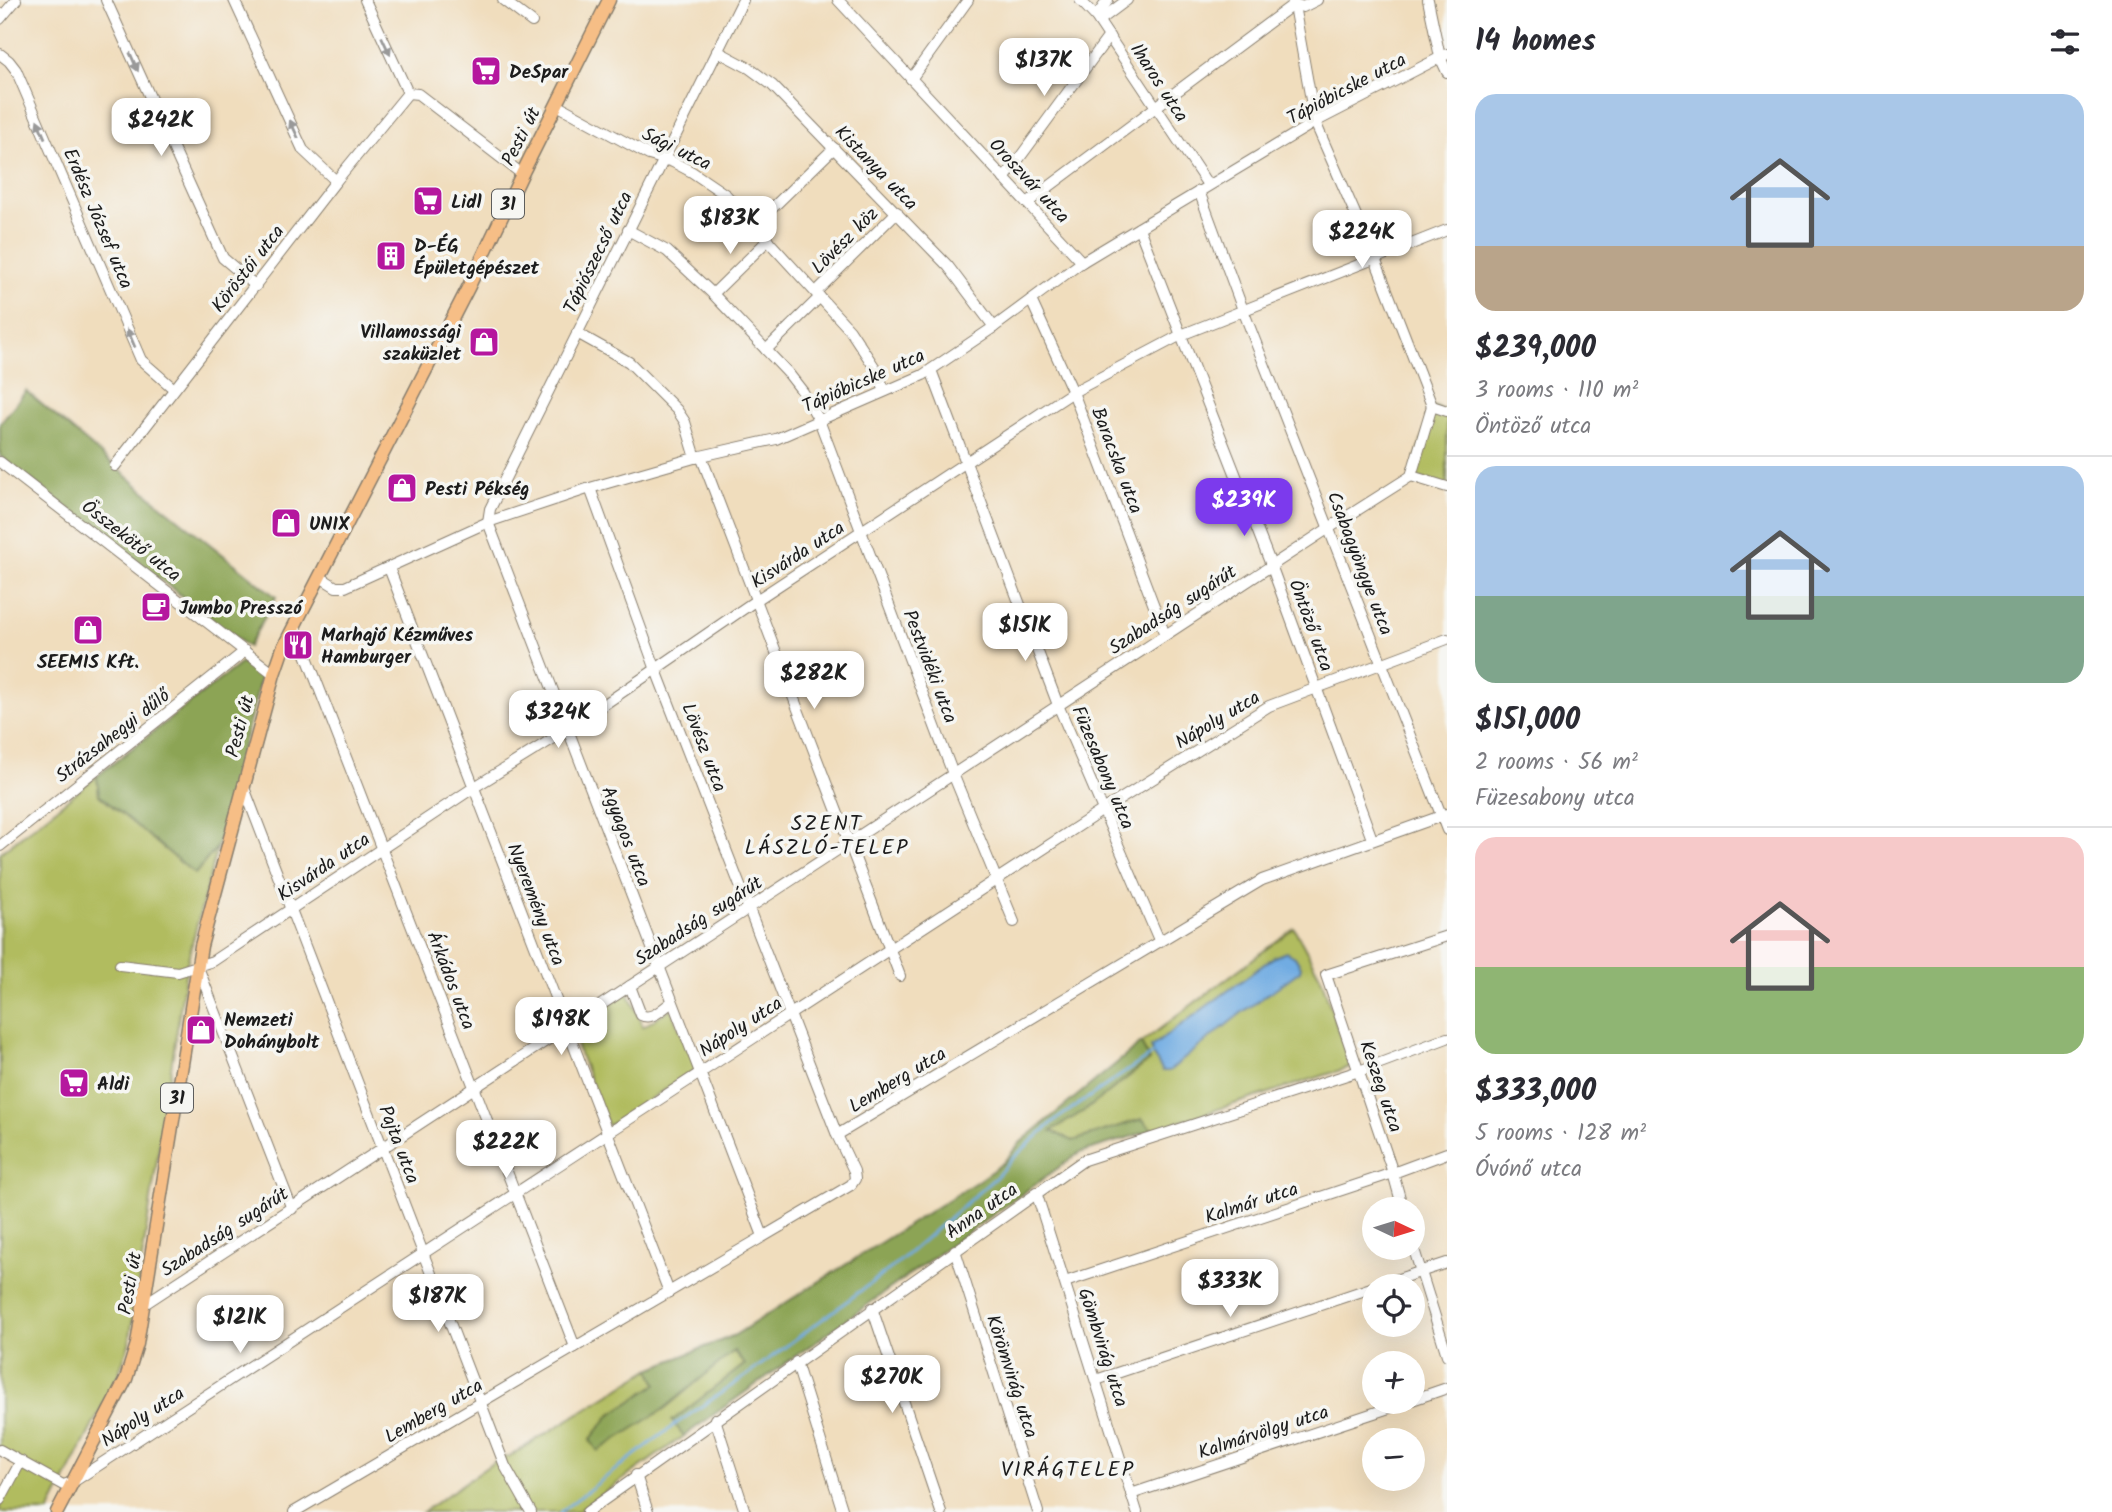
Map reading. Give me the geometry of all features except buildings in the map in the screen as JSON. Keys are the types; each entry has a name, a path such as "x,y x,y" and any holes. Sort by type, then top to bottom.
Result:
{"main road":[{"name":"Pesti út","path":"57,1512 126,1379 137,1344 146,1303 201,946 274,674 295,626 469,286 609,0"}],"street":[{"path":"0,19 16,0"},
{"path":"106,0 223,258 256,286"},
{"path":"233,0 303,150 336,181"},
{"path":"365,0 408,93 418,94 522,174"},
{"path":"503,0 532,22"},
{"name":"Tápiószecső utca","path":"488,522 490,509 743,0"},
{"name":"Oroszvár utca","path":"838,0 1082,262"},
{"path":"911,79 968,0"},
{"name":"Iharos utca","path":"1080,0 1098,19 1204,188"},
{"path":"1098,19 1108,0"},
{"path":"1098,19 1127,0"},
{"path":"1293,2 1303,6 1317,0"},
{"path":"1428,0 1447,72"},
{"path":"1027,203 1293,2"},
{"path":"1293,2 1315,122 1375,259 1432,406 1411,476 1447,486"},
{"path":"1004,179 1109,36"},
{"name":"Kistanya utca","path":"718,51 749,68 772,85 948,266 994,327"},
{"name":"Erdész József utca","path":"0,54 16,70 141,360 174,389"},
{"name":"Tápióbicske utca","path":"320,577 336,587 345,587 488,522 590,488 698,457 761,443 931,370 1082,262 1315,122 1444,56"},
{"name":"Köröstói utca","path":"115,466 336,181 408,93"},
{"name":"Sági utca","path":"557,105 649,155 673,162 726,195 818,295 863,349 885,391"},
{"path":"755,225 834,148"},
{"name":"Csabagyöngye utca","path":"1204,188 1243,310 1382,664 1445,814 1447,830"},
{"name":"Lövész köz","path":"818,295 897,212"},
{"name":"Öntöző utca","path":"1139,228 1271,565 1372,839"},
{"name":"Pestvidéki utca","path":"628,230 667,251 713,294 803,392 819,420 953,774 1014,922"},
{"name":"Kisvárda utca","path":"120,965 178,972 214,961 383,847 567,730 755,601 1073,392 1181,335 1447,230"},
{"path":"713,294 768,240"},
{"path":"766,350 818,295"},
{"name":"Baracska utca","path":"1031,300 1073,392 1165,635"},
{"path":"577,332 629,362 677,410 685,422 900,976"},
{"name":"Füzesabony utca","path":"931,370 1058,705 1159,940"},
{"path":"1432,406 1447,411"},
{"name":"Összekötő utca","path":"0,462 274,674"},
{"name":"Szabadság sugárút","path":"146,1303 1329,527 1411,476"},
{"name":"Lövész utca","path":"590,488 656,670 837,1135"},
{"name":"Agyagos utca","path":"488,522 670,997"},
{"name":"Nyeremény utca","path":"389,568 669,1292"},
{"name":"Árkádos utca","path":"295,626 575,1347"},
{"name":"Nápoly utca","path":"73,1482 1103,810 1269,706 1447,639"},
{"name":"Strázsahegyi dűlő","path":"0,846 245,651"},
{"name":"Pajta utca","path":"243,785 505,1466 531,1512"},
{"name":"Lemberg utca","path":"295,1512 851,1185 855,1179 854,1171 837,1135 1262,880 1445,814"},
{"name":"Keszeg utca","path":"1400,1197 1326,975 1447,936"},
{"path":"198,966 292,1209"},
{"path":"630,986 641,1015 645,1017 650,1017 670,997 763,1236"},
{"name":"Anna utca","path":"587,1512 1083,1160 1359,1071 1447,1038"},
{"name":"Kalmár utca","path":"1065,1282 1447,1153"},
{"name":"Gömbvirág utca","path":"1036,1192 1137,1512"},
{"name":"Körömvirág utca","path":"955,1250 1038,1512"},
{"path":"1417,1260 1447,1355"},
{"path":"1414,1274 1447,1263"},
{"path":"1096,1380 1362,1291"},
{"path":"872,1308 941,1512"},
{"path":"796,1362 843,1512"},
{"path":"1425,1396 1447,1388"},
{"name":"Kalmárvölgy utca","path":"1131,1494 1371,1414"},
{"path":"715,1419 745,1512"},
{"path":"0,1450 63,1485 73,1482"},
{"path":"0,1500 21,1461"},
{"path":"636,1475 648,1512"}],"green space":[{"path":"26,391 161,505 276,597 248,647 0,456 0,423"},
{"path":"1432,406 1447,411 1447,487 1411,476"},
{"path":"241,663 253,666 261,677 217,847 195,874 99,795 97,776"},
{"path":"97,776 99,795 195,874 217,847 187,963 129,1344 118,1375 49,1512 0,1512 0,1500 21,1462 0,1450 0,853"},
{"path":"1294,928 1321,978 1350,1067 1153,1130 1142,1119 1073,1141 1051,1131 1087,1109 1149,1061 1141,1043"},
{"path":"628,992 643,1027 671,1008 697,1069 608,1126 572,1034 575,1026"},
{"path":"1141,1043 1149,1060 1087,1109 1051,1131 1073,1141 1142,1119 1153,1130 1079,1153 684,1436 672,1421 745,1364 734,1351 664,1409 598,1451 590,1440 610,1415 657,1384 650,1369 735,1335 976,1182 1003,1163 1021,1142"},
{"path":"733,1351 745,1364 673,1421 684,1436 577,1512 423,1512 497,1460 510,1456 650,1369 657,1384 610,1415 664,1409"}],"water":[{"path":"1286,952 1295,957 1301,967 1300,971 1240,1014 1169,1071 1163,1071 1152,1054 1151,1047 1274,957"}],"waterway":[{"path":"560,1512 677,1423 746,1376 894,1266 996,1177 1054,1121 1152,1054"}],"place":[{"name":"DeSpar","path":"486,71"},
{"name":"Lidl","path":"428,201"},
{"name":"D-ÉG Épületgépészet","path":"391,256"},
{"name":"Villamossági szaküzlet","path":"484,342"},
{"name":"Pesti Pékség","path":"402,488"},
{"name":"UNIX","path":"286,523"},
{"name":"Jumbo Presszó","path":"156,607"},
{"name":"SEEMIS Kft.","path":"88,630"},
{"name":"Marhajó Kézműves Hamburger","path":"298,645"},
{"name":"Nemzeti Dohánybolt","path":"201,1030"},
{"name":"Aldi","path":"74,1083"}],"district":[{"name":"SZENT LÁSZLÓ-TELEP","path":"827,835"},
{"name":"VIRÁGTELEP","path":"1068,1469"}]}
